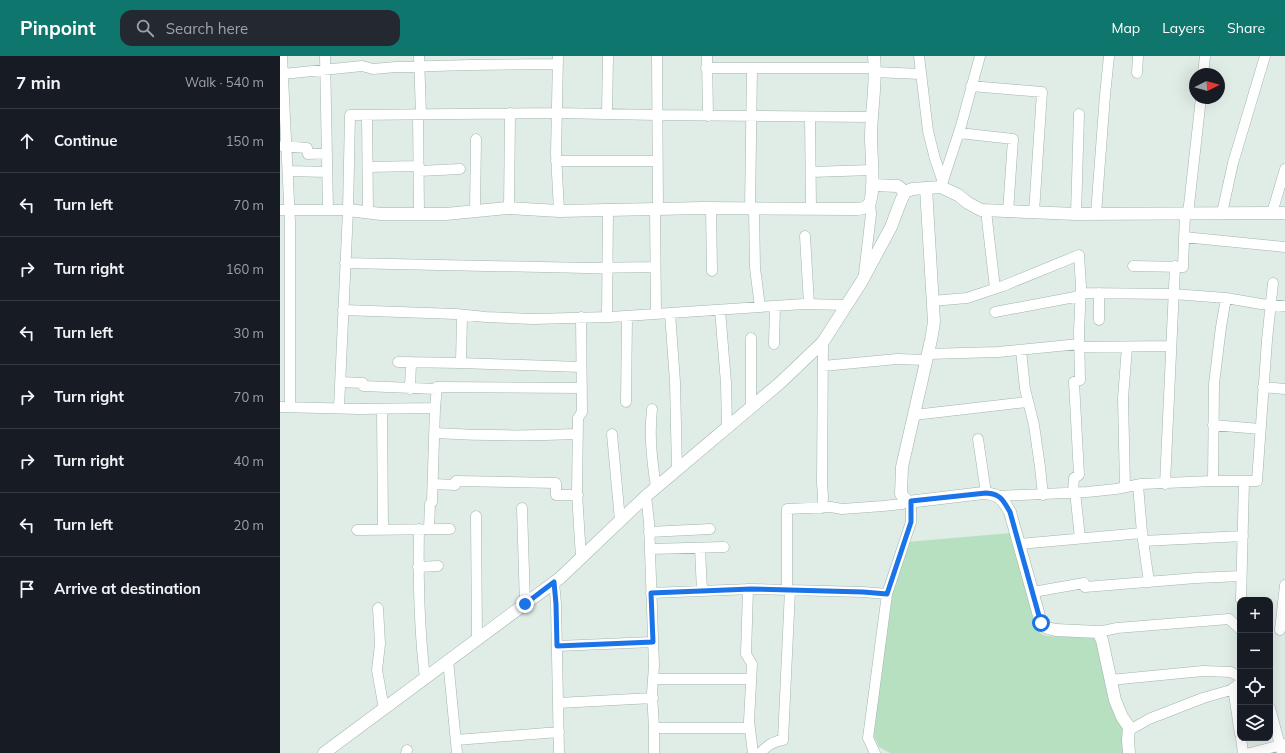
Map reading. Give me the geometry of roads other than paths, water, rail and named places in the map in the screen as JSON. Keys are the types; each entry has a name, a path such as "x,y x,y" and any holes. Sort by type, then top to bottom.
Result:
{"street":[{"path":"282,56 285,210 290,222 285,311 285,407 382,409 435,408"},
{"path":"325,56 328,210"},
{"path":"607,114 608,56"},
{"path":"656,314 657,56"},
{"path":"707,56 708,116"},
{"path":"919,56 928,131 942,184 968,203 981,210 1076,214 1285,213"},
{"path":"942,184 980,56"},
{"path":"1096,214 1109,56"},
{"path":"1137,73 1138,56"},
{"path":"1204,68 1206,56"},
{"path":"1222,213 1233,163 1265,56"},
{"path":"283,74 362,66 373,69 419,61 558,60 556,161 558,211"},
{"path":"419,61 420,214"},
{"path":"706,68 875,65 920,74"},
{"path":"864,279 871,214 872,117 875,65"},
{"path":"752,68 752,208 755,268 760,308"},
{"path":"971,86 1042,92 1034,212"},
{"path":"1133,266 1183,267 1186,214 1200,104"},
{"path":"339,408 348,210 350,116 557,112 708,116 872,117"},
{"path":"509,208 510,113"},
{"path":"1076,214 1079,114"},
{"path":"367,115 368,212"},
{"path":"810,117 812,209"},
{"path":"958,133 1013,139 1008,212"},
{"path":"476,139 476,211"},
{"path":"284,146 308,148 308,154 327,153"},
{"path":"556,161 657,160"},
{"path":"368,167 460,169"},
{"path":"1272,213 1285,169"},
{"path":"811,172 872,170"},
{"path":"285,175 327,172"},
{"path":"329,751 573,567 620,520 656,487 781,382 823,342 864,279 891,227 905,192 942,184"},
{"path":"872,185 898,186 905,192"},
{"path":"875,753 868,738 887,594 911,522 909,501 902,494 902,467 934,322 926,188"},
{"path":"285,210 348,210 381,214 446,214 509,208 558,211 710,208 861,209 870,203"},
{"path":"710,208 712,271"},
{"path":"607,317 608,210"},
{"path":"986,211 995,288"},
{"path":"805,236 809,304"},
{"path":"1184,237 1285,247"},
{"path":"932,301 968,298 1079,255 1080,380 1074,382 1079,475 1074,478 1074,492 1080,538"},
{"path":"346,262 607,268 655,267"},
{"path":"1165,484 1175,266"},
{"path":"998,496 1043,495 1138,485 1213,481 1257,481 1263,387 1273,283"},
{"path":"1099,293 1099,320"},
{"path":"995,312 1080,294 1099,293 1173,294 1226,298 1285,306"},
{"path":"1213,481 1214,384 1226,298"},
{"path":"343,310 533,319 626,316 809,304 847,305"},
{"path":"774,344 775,306"},
{"path":"720,310 726,383 727,428"},
{"path":"670,313 675,382 677,470"},
{"path":"461,363 462,315"},
{"path":"626,316 626,402"},
{"path":"581,317 582,412 578,418 578,495 581,558"},
{"path":"751,338 752,407"},
{"path":"822,508 823,342"},
{"path":"822,366 1079,346 1171,346"},
{"path":"1126,487 1123,398 1127,347"},
{"path":"1021,350 1027,402 1034,425 1043,495"},
{"path":"398,362 581,367"},
{"path":"410,389 411,362"},
{"path":"340,382 363,383 363,386 410,389 437,389 437,387 582,388"},
{"path":"1263,387 1285,389"},
{"path":"425,678 421,640 418,567 424,529 430,504 432,502 437,389"},
{"path":"914,415 1027,402"},
{"path":"382,409 383,530"},
{"path":"652,409 650,441 656,487"},
{"path":"1213,426 1260,429"},
{"path":"435,433 482,436 578,434"},
{"path":"612,434 620,520"},
{"path":"978,439 986,493"},
{"path":"433,484 455,485 456,481 556,483 556,495 578,495"},
{"path":"1240,597 1244,481"},
{"path":"1138,485 1149,582"},
{"path":"760,753 765,747 775,741 783,740 789,590 787,509 831,507 842,509 902,504 909,501 986,493 993,494 1002,498 1010,512 1041,623 1047,628 1056,630 1098,632 1117,628 1229,620 1237,627"},
{"path":"646,496 650,549 654,666 652,698 654,753"},
{"path":"522,508 525,604"},
{"path":"476,516 477,639"},
{"path":"357,530 450,529"},
{"path":"649,532 710,530"},
{"path":"1019,544 1080,538 1243,536"},
{"path":"650,549 724,547"},
{"path":"700,548 702,591"},
{"path":"418,567 438,566"},
{"path":"1033,592 1084,583 1085,587 1241,576"},
{"path":"554,582 556,604 559,753"},
{"path":"1279,630 1285,585"},
{"path":"651,593 748,589 887,594"},
{"path":"748,589 746,654 752,664 749,721 753,753"},
{"path":"378,608 380,644 377,670 384,709"},
{"path":"1098,632 1102,640 1115,700 1122,717 1129,727 1129,753"},
{"path":"557,646 653,642"},
{"path":"448,660 457,753"},
{"path":"1110,680 1203,671 1231,672 1237,675"},
{"path":"653,679 751,679"},
{"path":"1128,731 1149,719 1236,685 1238,705"},
{"path":"558,703 652,698"},
{"path":"1250,753 1282,748 1273,718"},
{"path":"654,728 750,728"},
{"path":"456,740 559,732"},
{"path":"1241,741 1243,753"}]}
